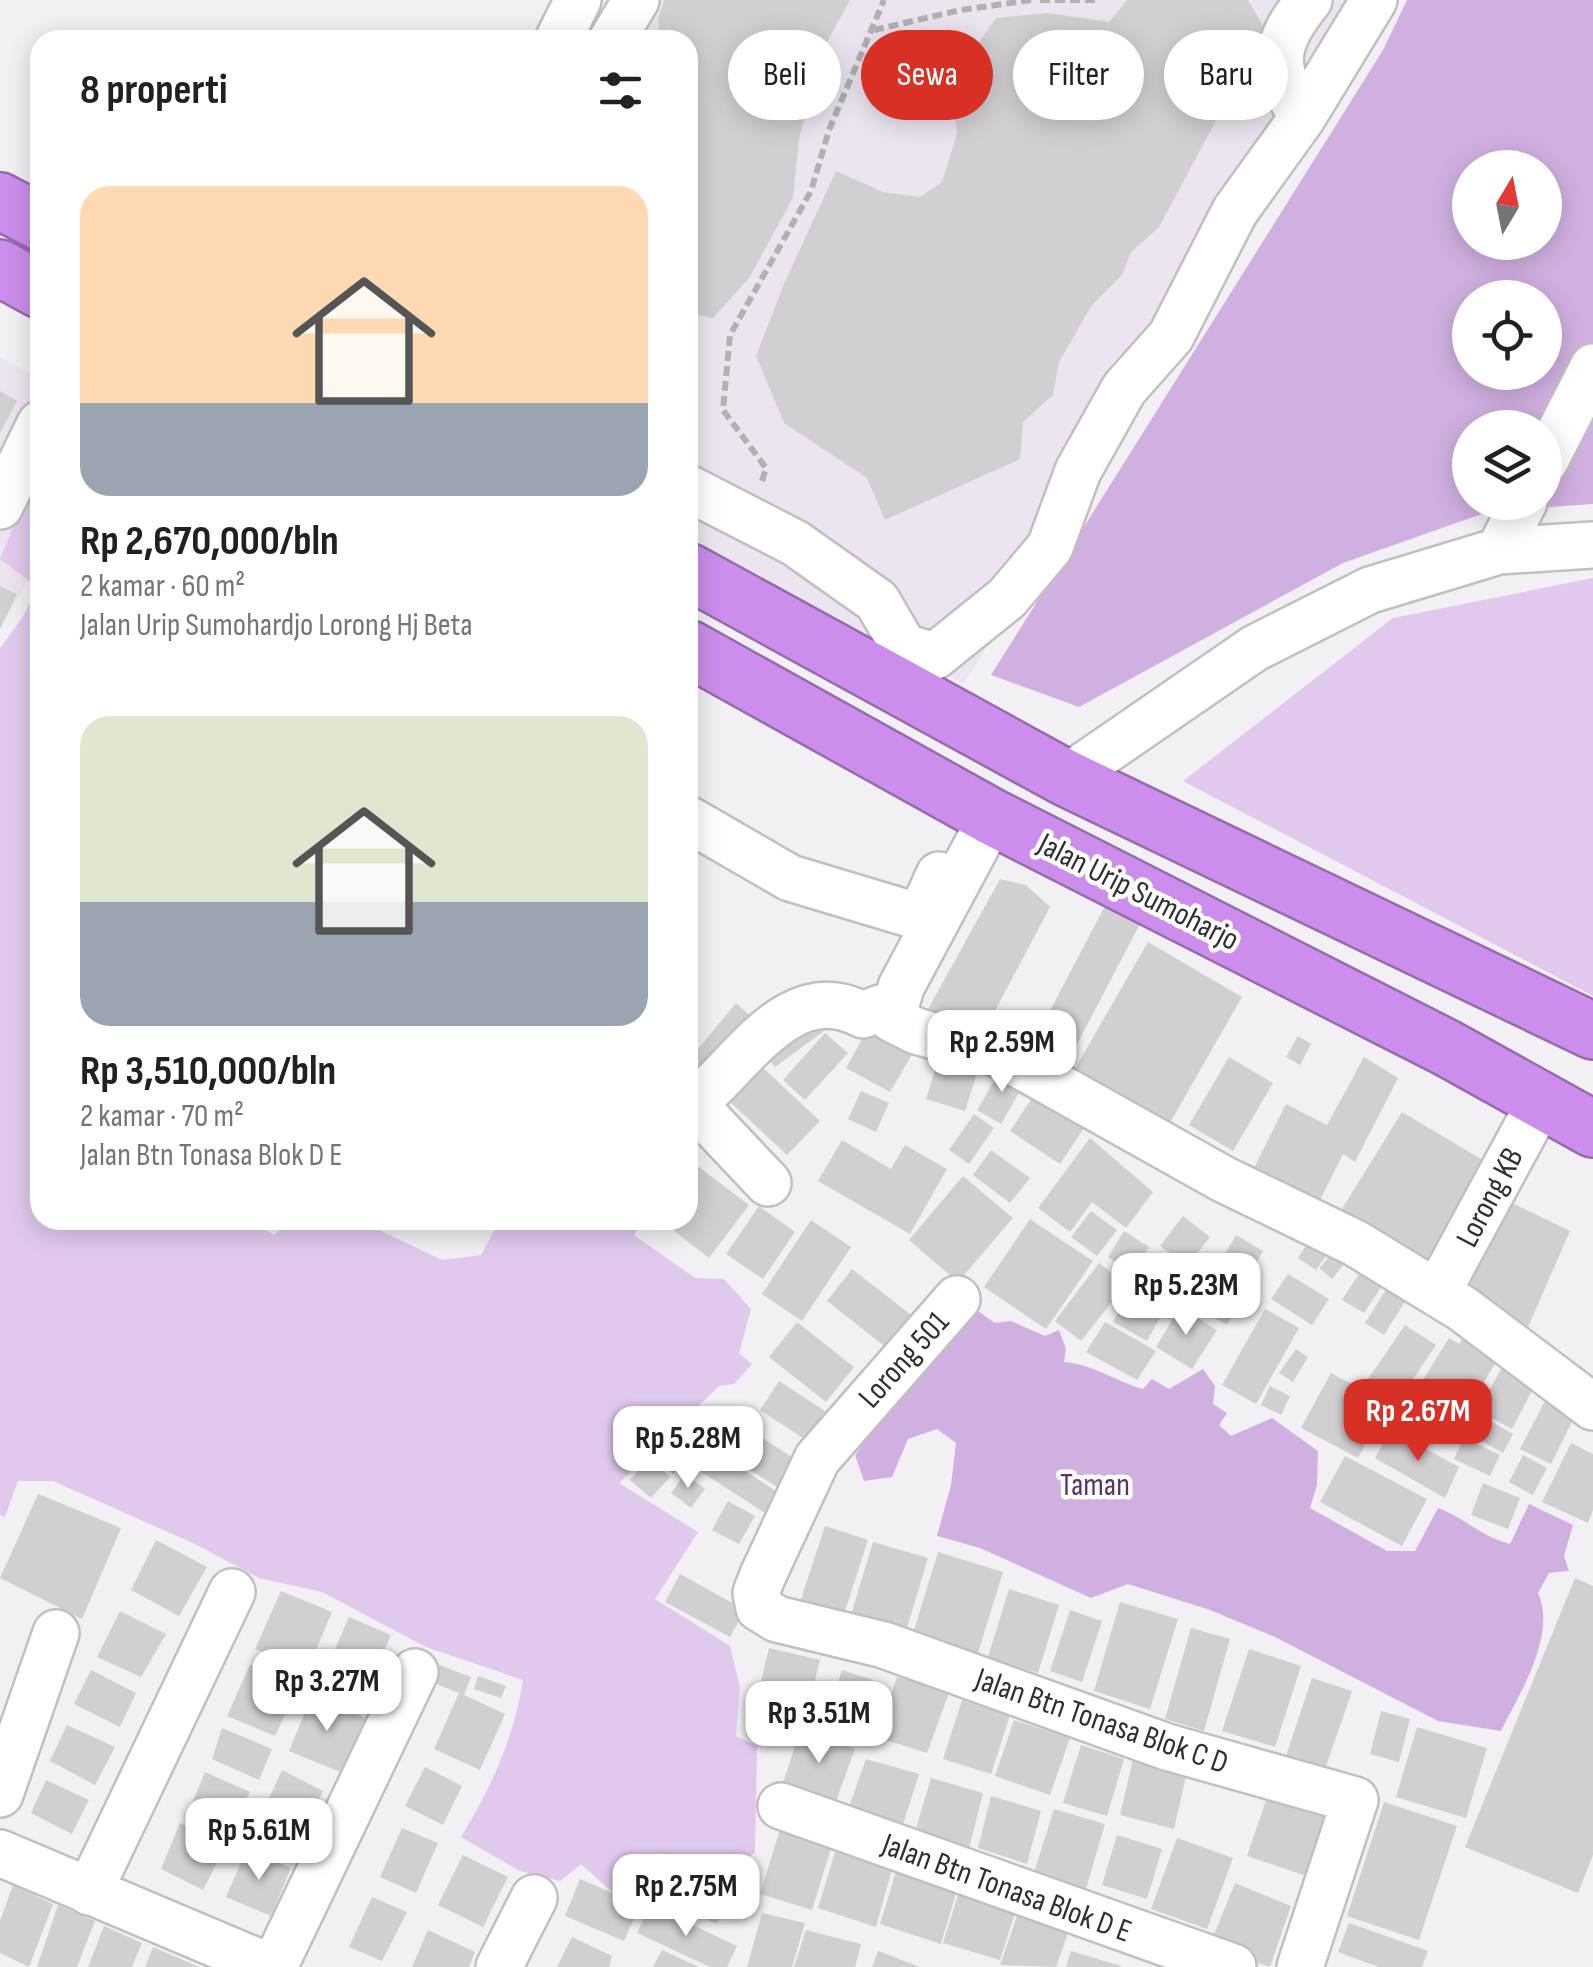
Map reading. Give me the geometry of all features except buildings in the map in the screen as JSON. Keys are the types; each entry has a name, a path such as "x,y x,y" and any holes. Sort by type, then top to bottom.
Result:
{"highway":[{"path":"0,201 30,217"},
{"path":"0,268 30,284"},
{"name":"Jalan Urip Sumoharjo","path":"698,575 917,672 1066,778 1593,1031"},
{"name":"Jalan Urip Sumoharjo","path":"698,654 982,811 1447,1048 1593,1129"}],"street":[{"path":"563,30 578,0"},
{"path":"618,30 636,0"},
{"path":"1302,118 1278,65 1279,50 1310,0"},
{"path":"698,493 794,544 877,602 917,672 1007,598 1050,548 1078,471 1124,389 1171,336 1236,211 1302,118 1374,0"},
{"path":"1562,428 1593,367"},
{"path":"0,506 30,444"},
{"path":"1500,550 1515,520"},
{"path":"1066,778 1255,648 1370,590 1500,550 1593,545"},
{"path":"698,826 790,878 920,916 982,811"},
{"path":"982,811 891,1010 892,1019 905,1027 1000,1054 1223,1179 1355,1243 1437,1293 1593,1407"},
{"path":"768,1183 707,1122 699,1110 701,1097 795,1011 823,1002 842,1004 864,1016 880,1008 891,1010"},
{"name":"Lorong KB","path":"1437,1293 1542,1100"},
{"name":"Lorong 501","path":"763,1575 817,1459 956,1299"},
{"name":"Jalan Btn Tonasa Blok C D","path":"763,1575 756,1593 760,1608 776,1620 884,1645 1167,1747 1355,1800 1300,1967"},
{"path":"89,1892 232,1592"},
{"path":"0,1794 56,1633"},
{"path":"0,1853 272,1967 415,1672"},
{"name":"Jalan Btn Tonasa Blok D E","path":"780,1806 1233,1967"},
{"path":"499,1967 534,1898"}],"path":[{"path":"872,30 884,0"},
{"path":"872,30 962,10 1036,0 1099,0"},
{"path":"750,521 766,468 723,410 730,334 811,191 829,130 861,56"}],"shaded area":[{"path":"607,0 1392,0 1367,53 964,683 836,628 698,545 698,30 590,30"},
{"path":"0,357 30,374 30,577 0,629"},
{"path":"30,488 30,582 0,559"},
{"path":"1593,578 1593,996 1183,781 1393,618"},
{"path":"30,602 30,1230 266,1230 274,1235 280,1230 379,1230 442,1260 481,1255 495,1230 637,1230 634,1235 695,1278 724,1279 751,1309 739,1353 752,1364 734,1384 719,1386 619,1483 698,1532 655,1599 730,1646 740,1687 736,1736 757,1746 755,1852 707,1898 636,1872 613,1893 581,1864 560,1881 520,1871 461,1837 500,1762 523,1680 426,1647 322,1592 259,1578 197,1545 53,1481 18,1481 5,1517 0,1515 0,648"}],"green space":[{"path":"1407,0 1593,0 1593,504 1562,506 1562,410 1452,410 1452,520 1465,520 1343,563 1079,707 991,675 1383,50"},
{"name":"Taman","path":"965,1302 995,1323 1011,1321 1045,1336 1059,1330 1066,1349 1064,1362 1143,1389 1152,1379 1169,1389 1203,1369 1215,1386 1213,1404 1227,1413 1219,1425 1231,1436 1272,1418 1318,1451 1317,1485 1310,1508 1387,1551 1415,1551 1438,1508 1510,1544 1529,1504 1573,1525 1564,1556 1569,1571 1549,1573 1538,1593 1543,1609 1540,1645 1501,1731 1438,1721 1275,1637 1210,1610 1128,1584 1091,1598 980,1548 937,1536 951,1485 956,1443 937,1429 908,1439 892,1477 864,1481 855,1455"}]}
